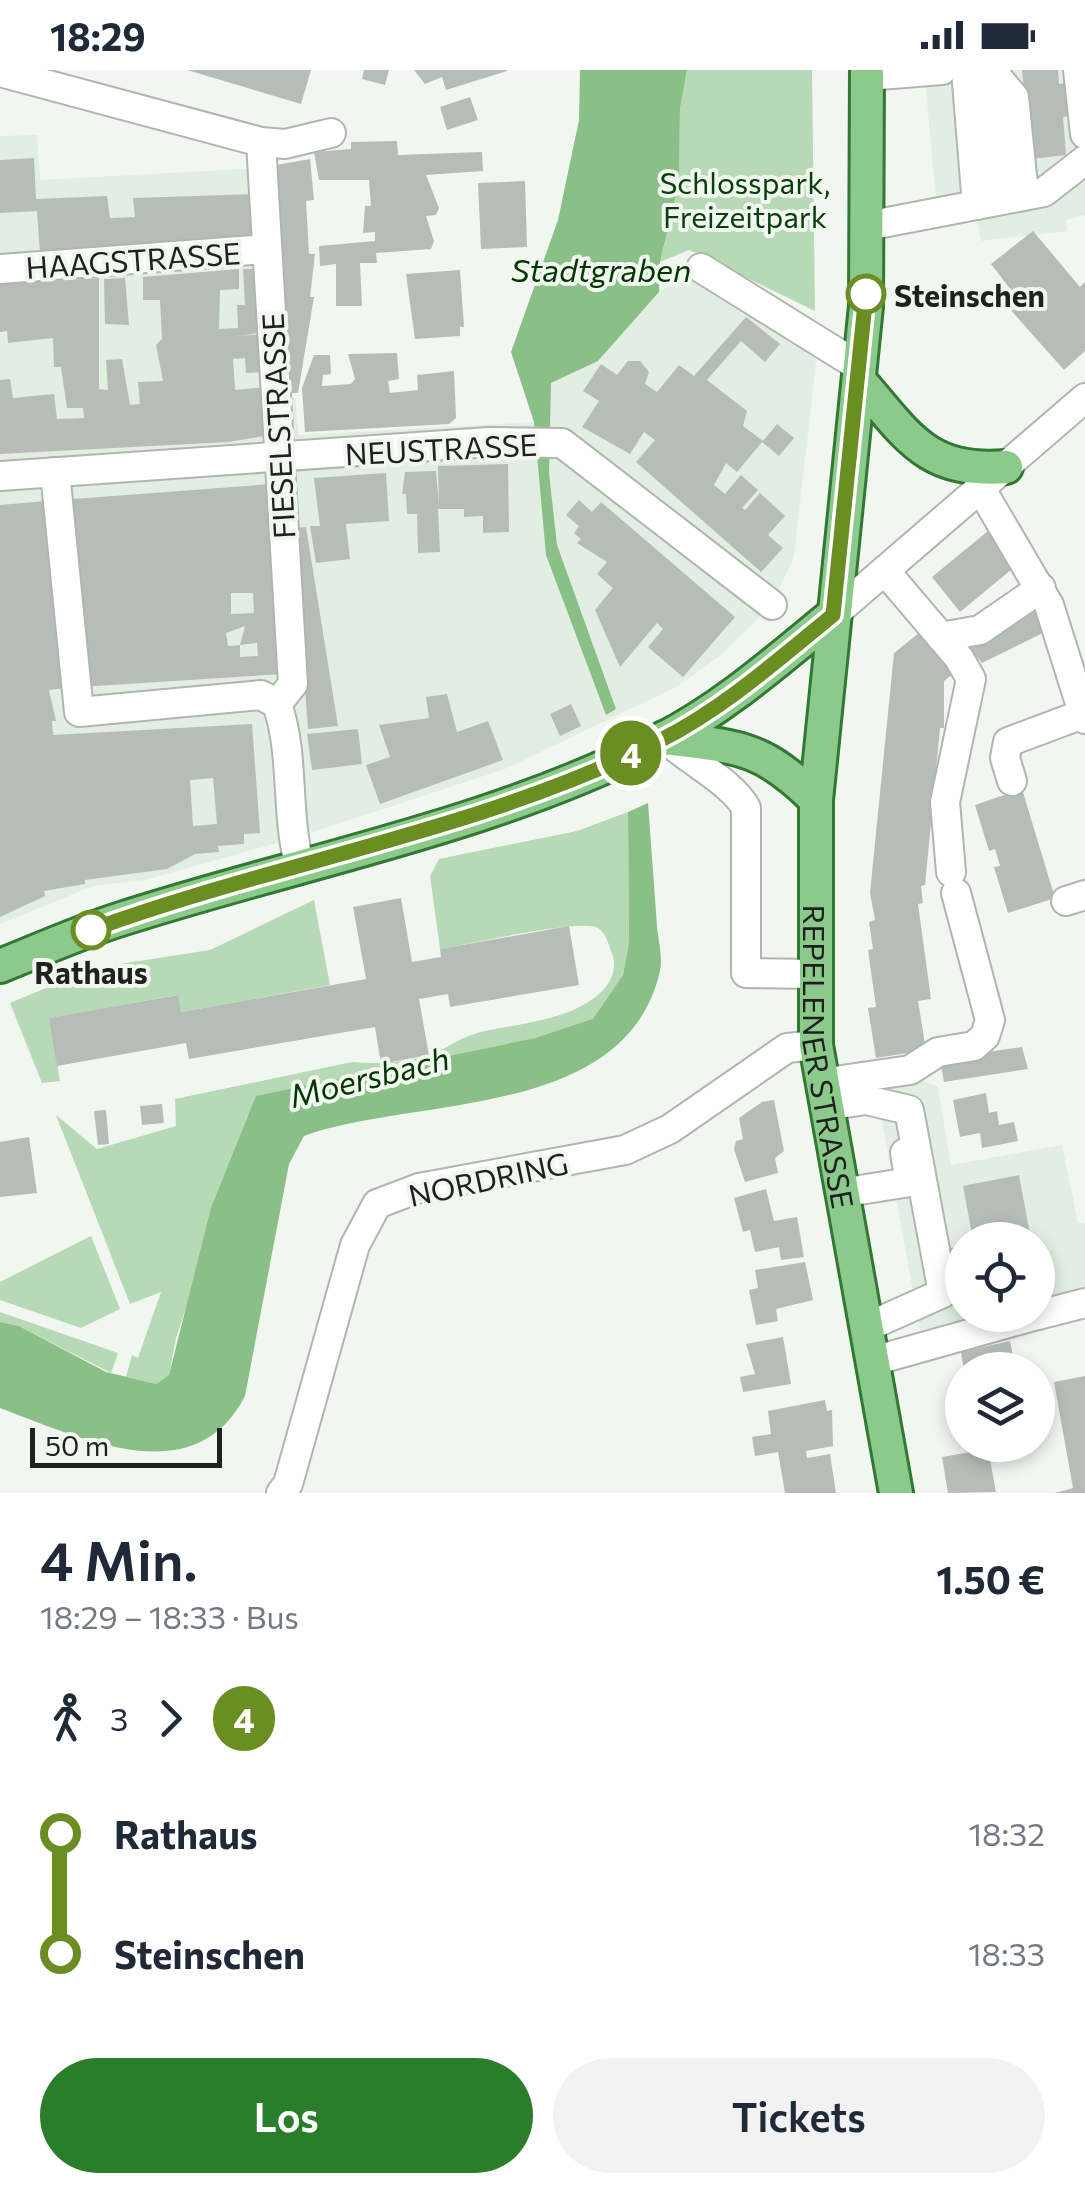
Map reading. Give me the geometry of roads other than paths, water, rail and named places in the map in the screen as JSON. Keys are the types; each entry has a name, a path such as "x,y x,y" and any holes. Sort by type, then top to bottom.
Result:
{"main road":[{"name":"REPELENER STRASSE","path":"867,73 867,226 860,373 816,800 816,1045 896,1493"},
{"path":"860,373 910,438 947,465 974,470 1006,467"},
{"path":"0,966 119,920 467,818 598,768 659,741 768,669 833,615"},
{"path":"659,741 738,747 763,756 816,800"}],"street":[{"path":"867,73 942,70"},
{"path":"966,70 1001,200"},
{"path":"990,70 1001,200"},
{"path":"1078,70 1085,134"},
{"path":"0,72 261,142 286,144 331,133"},
{"name":"FIESELSTRASSE","path":"261,142 293,684 277,704"},
{"path":"867,226 1044,192 1085,160"},
{"name":"HAAGSTRASSE","path":"0,269 267,249"},
{"path":"701,268 860,373"},
{"path":"833,615 1085,398"},
{"name":"NEUSTRASSE","path":"0,476 494,442 562,443 772,606"},
{"path":"55,472 78,712 261,695 277,704 284,722 292,839 300,867"},
{"path":"981,490 1041,588 1084,716 1008,742 1005,758 1012,781"},
{"path":"823,1094 910,1070 938,1052 974,1046 985,1036 990,1020 954,882 944,802 971,686 968,671 885,571"},
{"path":"941,637 980,630 1041,588"},
{"path":"659,741 737,791 746,808 746,973 815,974"},
{"name":"NORDRING","path":"281,1493 288,1484 355,1246 376,1204 419,1188 625,1150 670,1129 786,1048 816,1045"},
{"path":"823,1094 897,1107 943,1293 867,1328"},
{"path":"842,1193 916,1181"},
{"path":"1055,1310 1085,1303"},
{"path":"873,1361 976,1332"}],"water":[{"name":"Stadtgraben","path":"580,70 687,70 680,109 679,183 660,262 659,292 598,361 551,383 549,473 557,545 616,709 606,715 546,555 534,422 511,352 558,220 579,120"},
{"name":"Moersbach","path":"648,803 661,966 639,1020 606,1054 561,1079 510,1095 304,1136 289,1164 245,1396 224,1426 198,1443 168,1451 136,1450 102,1444 0,1408 0,1322 19,1326 106,1372 156,1384 169,1375 211,1208 256,1096 535,1038 593,1019 623,975 629,942 628,812"}],"place":[{"name":"Steinschen","path":"866,294"},
{"name":"Rathaus","path":"91,930"}],"park label":[{"name":"Schlosspark, Freizeitpark","path":"745,198"}]}
